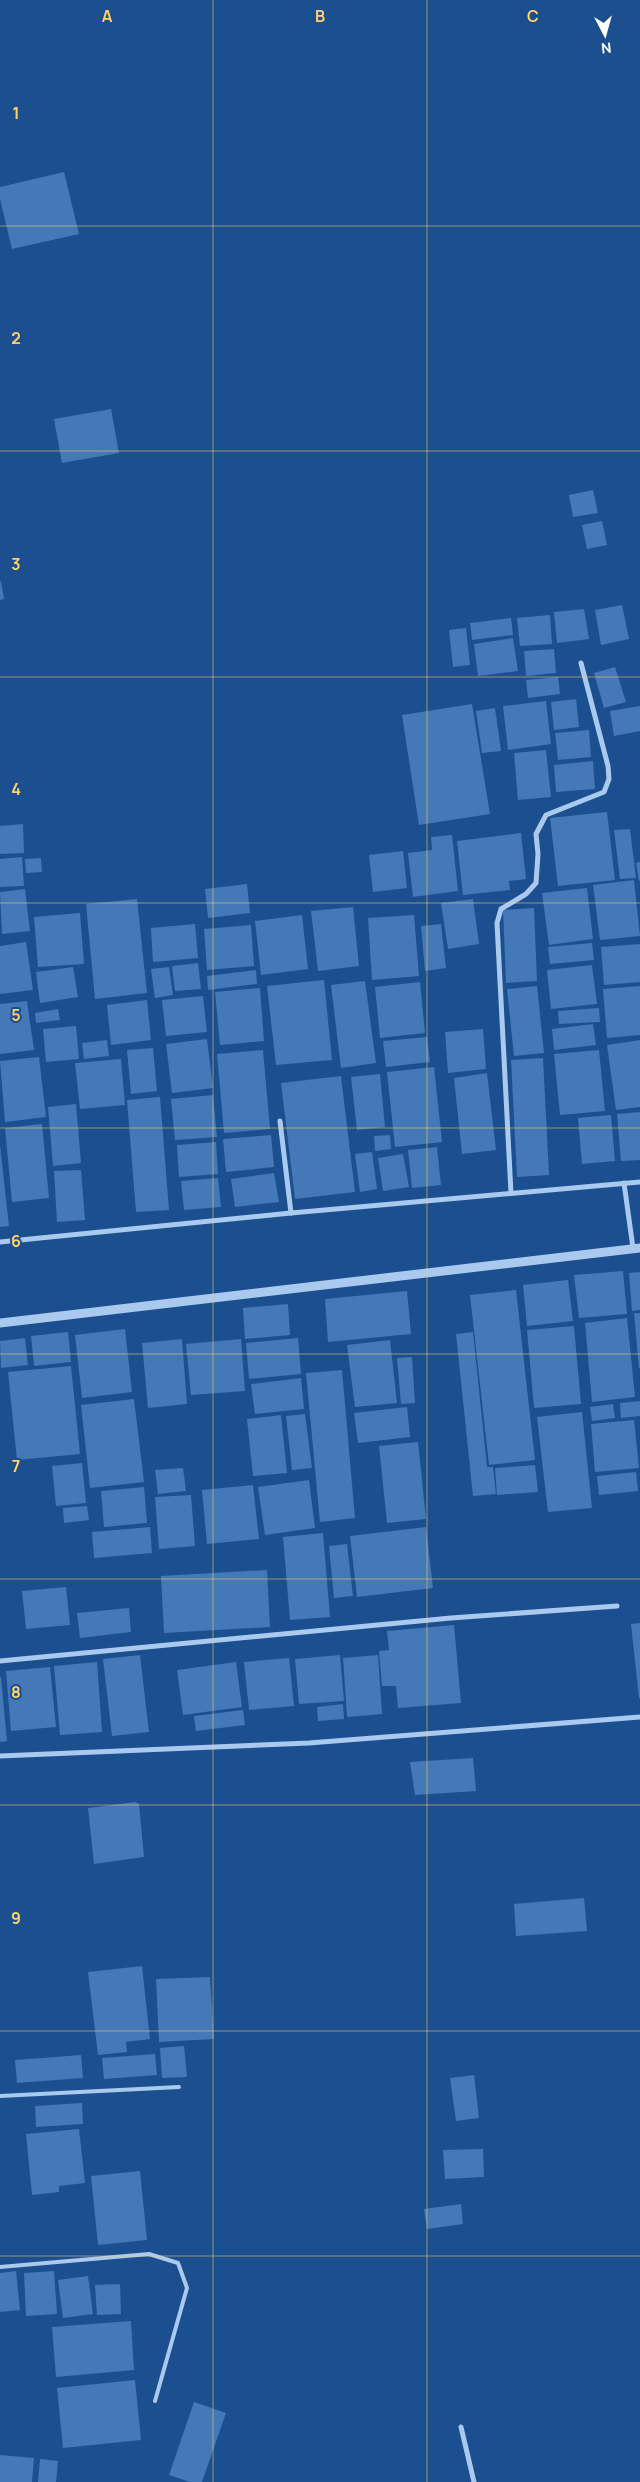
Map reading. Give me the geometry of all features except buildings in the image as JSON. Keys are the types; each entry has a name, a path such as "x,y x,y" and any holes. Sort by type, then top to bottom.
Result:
{"street":[{"path":"511,1193 497,923 501,909 526,894 536,883 538,854 536,834 546,815 604,792 609,779 608,766 581,663"},
{"path":"280,1121 291,1213"},
{"path":"0,1242 291,1213 640,1182"},
{"path":"0,1323 636,1248 630,1232 624,1183"},
{"path":"0,1661 451,1618 617,1606"},
{"path":"0,1756 309,1743 640,1717"},
{"path":"461,2427 474,2482"}],"lane":[{"path":"0,2096 179,2087"},
{"path":"0,2267 150,2254 178,2262 187,2288 155,2401"}]}
